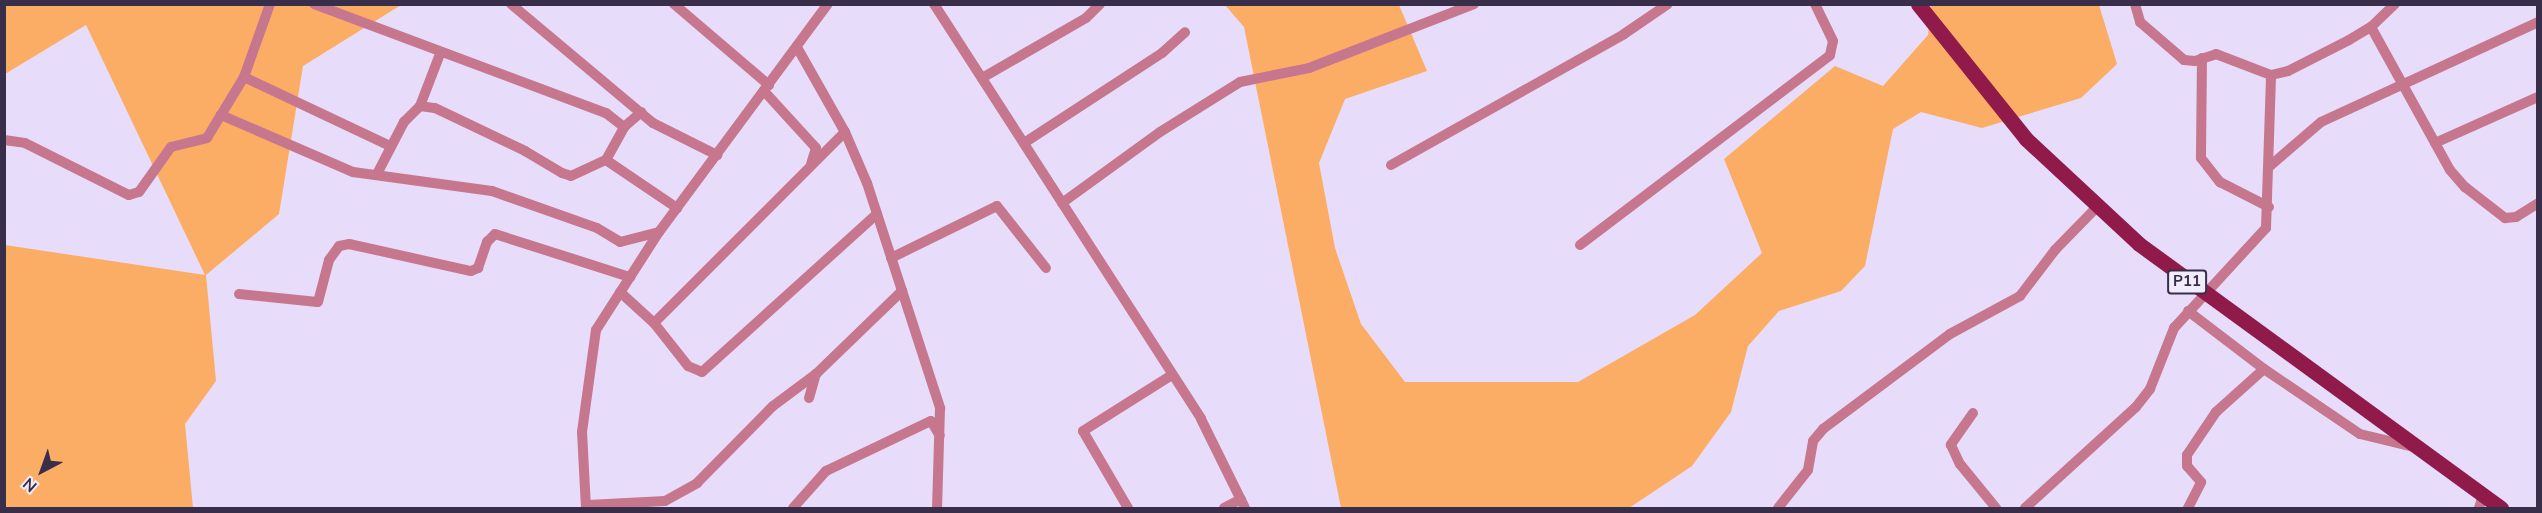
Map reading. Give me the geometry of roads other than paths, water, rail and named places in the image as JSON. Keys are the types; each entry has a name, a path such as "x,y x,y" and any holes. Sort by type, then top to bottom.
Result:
{"main road":[{"name":"P11","path":"1918,4 2026,139 2097,207 2203,293 2417,448 2481,502 2501,508"}],"street":[{"path":"4,140 25,143 129,195 139,192 171,147 207,138 244,77 270,4"},
{"path":"314,4 440,54 606,113 624,127"},
{"path":"511,4 641,112 717,156"},
{"path":"674,4 766,88 816,148 810,167"},
{"path":"828,4 798,49 766,88 659,232 596,330 591,350 582,432 587,507 664,501 697,483 773,406 816,374 902,291"},
{"path":"934,4 1201,419 1243,504 1224,508"},
{"path":"982,78 1086,18 1100,4"},
{"path":"1062,203 1160,132 1240,82 1309,68 1474,4"},
{"path":"1391,165 1624,34 1668,4"},
{"path":"1580,244 1830,55 1833,41 1815,4"},
{"path":"2135,4 2140,22 2184,60 2227,57 2271,75 2288,71 2371,27 2395,4"},
{"path":"2270,166 2321,122 2538,22"},
{"path":"2371,27 2400,84 2450,170 2496,213 2516,217 2538,202"},
{"path":"1024,143 1162,52 1185,32"},
{"path":"798,49 845,132 877,214 940,408 938,508"},
{"path":"377,174 390,146 411,113 420,106 440,54"},
{"path":"2202,58 2201,158 2220,182 2268,207"},
{"path":"2025,508 2136,407 2150,389 2174,328 2203,293 2259,239 2266,228 2270,166 2271,75"},
{"path":"244,77 390,146"},
{"path":"2434,143 2538,97"},
{"path":"420,106 435,108 525,151 562,174 571,176 606,160 624,127 641,112"},
{"path":"221,115 342,169 492,191 597,228 620,242 659,232"},
{"path":"654,323 845,132"},
{"path":"606,160 677,208"},
{"path":"891,258 997,206 1046,268"},
{"path":"1778,508 1808,470 1813,441 1823,429 1950,334 2020,296 2055,250 2097,207"},
{"path":"620,292 654,323 688,366 702,372 877,214"},
{"path":"239,294 318,302 329,260 339,246 349,244 471,271 478,268 487,242 495,234 630,277"},
{"path":"2188,311 2264,369 2360,434 2417,448"},
{"path":"2188,508 2200,482 2187,466 2187,455 2216,412 2264,369"},
{"path":"809,398 816,374"},
{"path":"1128,508 1083,431 1173,375"},
{"path":"1973,413 1951,445 1960,464 1996,508"},
{"path":"793,508 826,471 931,421 940,436"}]}
